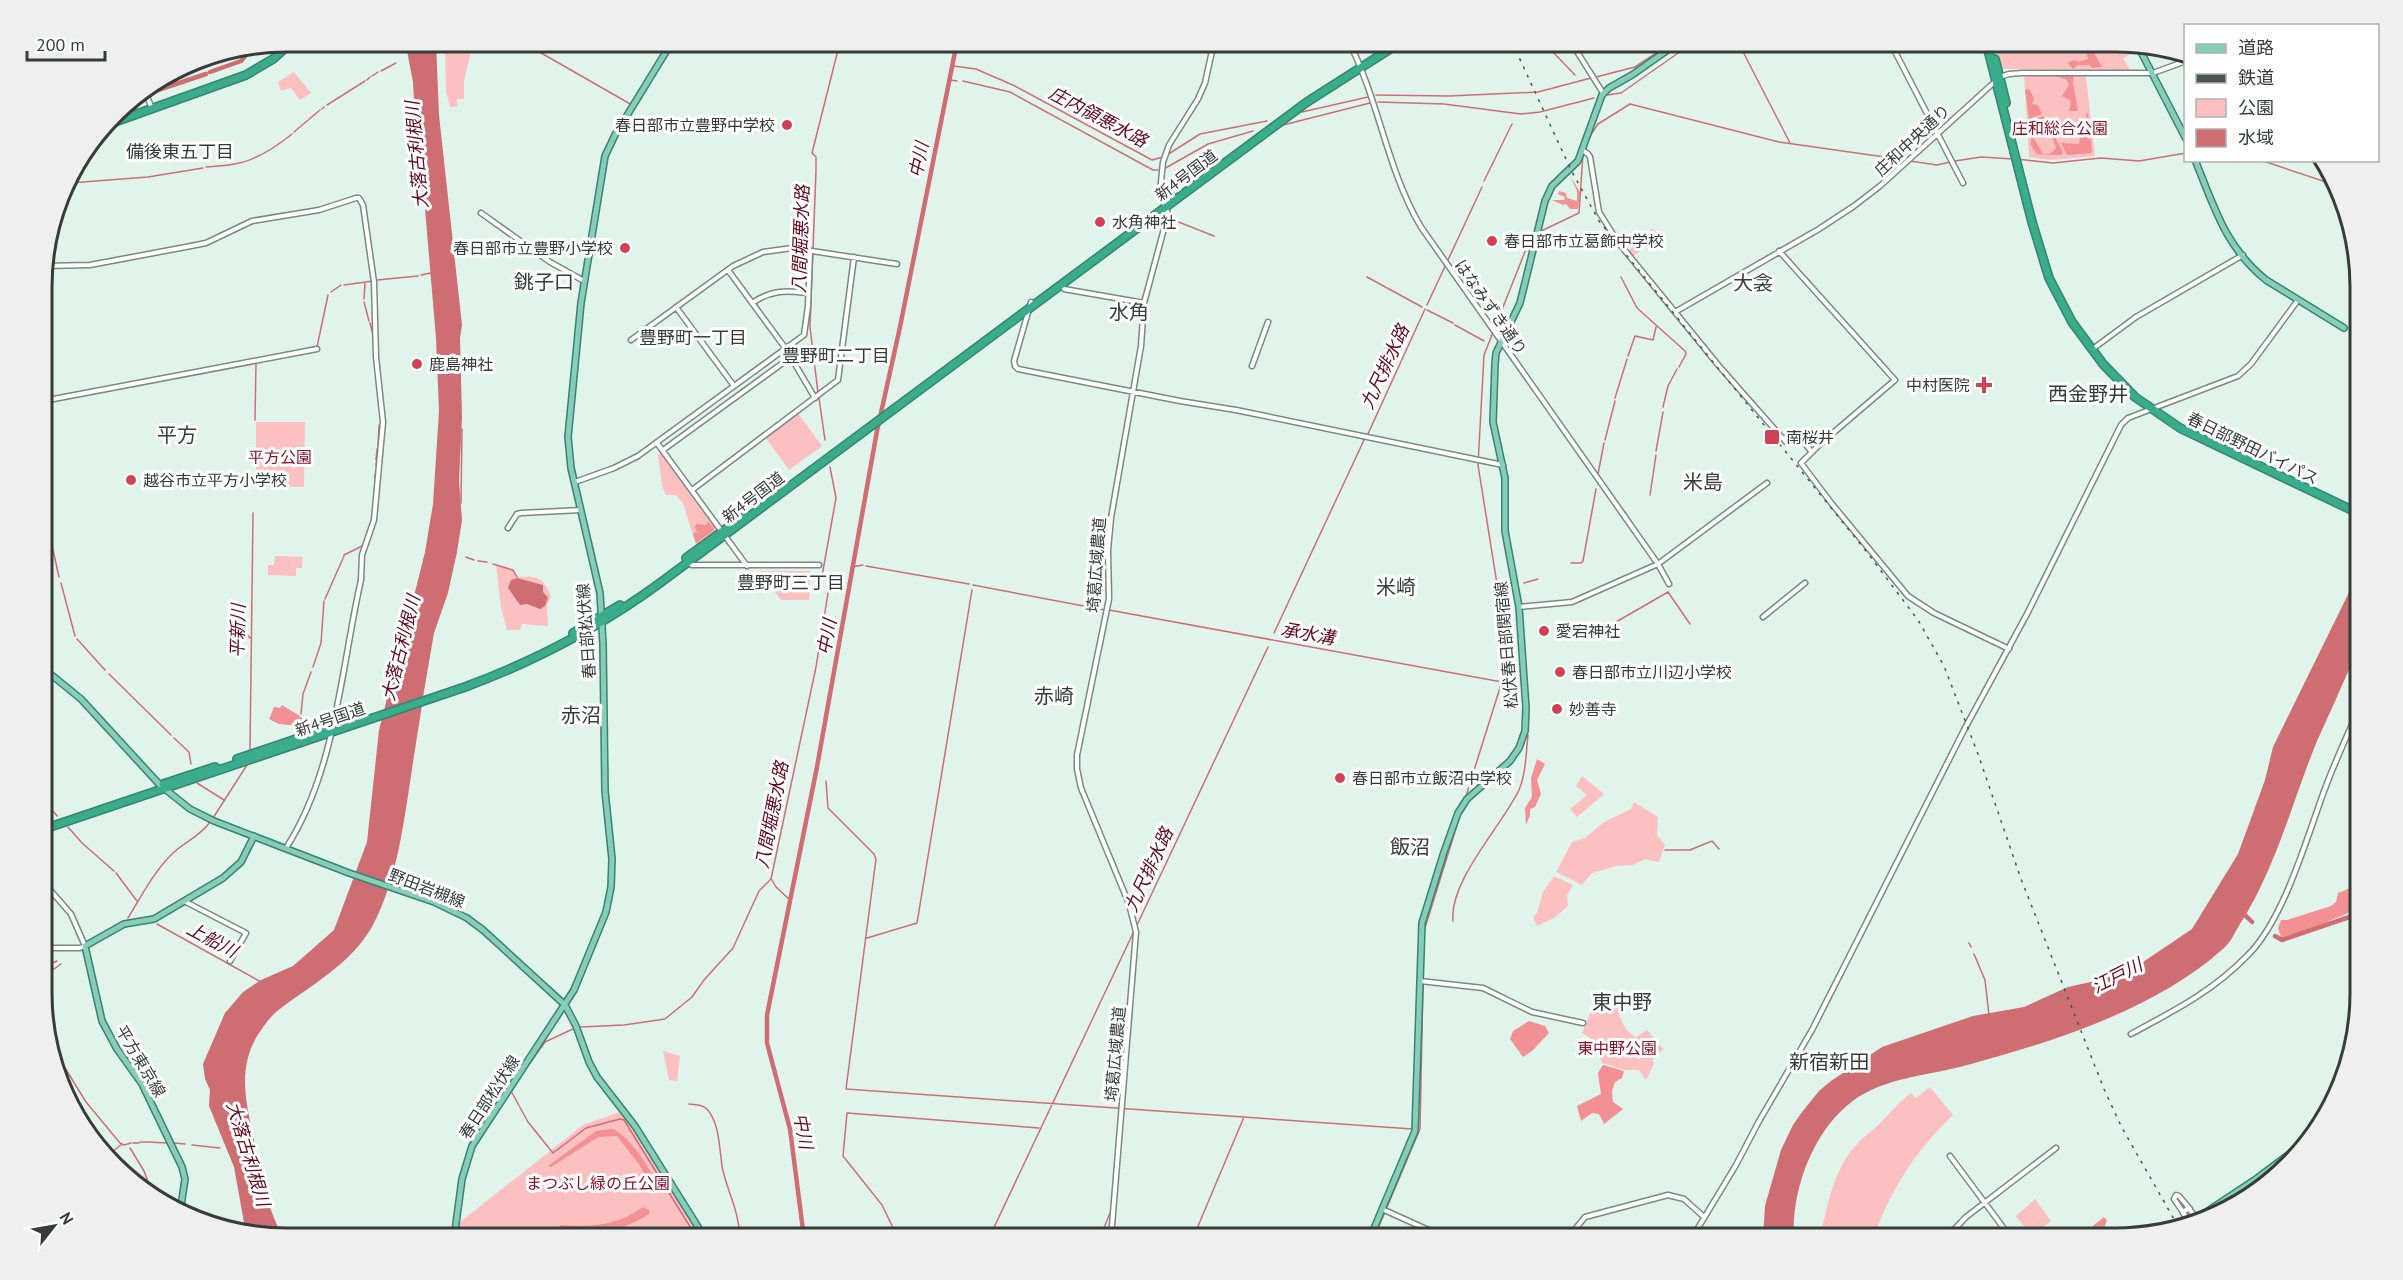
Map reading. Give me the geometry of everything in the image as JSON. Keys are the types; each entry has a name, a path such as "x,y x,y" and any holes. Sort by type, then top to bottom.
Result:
{"highway":[{"name":"新4号国道","path":"905,398 1062,285 1317,90 1377,52"},
{"name":"新4号国道","path":"1359,64 1382,52"},
{"name":"春日部野田バイパス","path":"1988,52 1997,79"},
{"name":"春日部野田バイパス","path":"1989,52 2038,244 2057,295 2083,339 2103,364 2136,396 2197,438 2350,507"},
{"path":"123,119 246,75 275,53"},
{"name":"春日部野田バイパス","path":"2018,160 2051,273 2072,315 2094,348 2115,372 2154,409"},
{"name":"新4号国道","path":"602,619 723,533 1031,302 1165,205"},
{"name":"新4号国道","path":"52,826 434,695 514,663 602,619 648,592 723,533"},
{"name":"新4号国道","path":"52,821 162,787"}],"main road":[{"name":"春日部松伏線","path":"455,1228 462,1179 472,1146 565,1005 583,971 606,912 613,873 605,791 600,593 574,482 569,447 569,422 584,281 606,152 666,52"},
{"path":"1603,93 1664,52"},
{"path":"2143,55 2184,135"},
{"name":"松伏春日部関宿線","path":"1374,1228 1415,1131 1422,982 1422,923 1454,822 1467,799 1510,761 1519,748 1525,731 1526,708 1520,607 1507,544 1504,511 1506,487 1493,422 1495,357 1520,304 1547,195 1552,186 1576,165 1603,93"},
{"path":"2196,162 2220,224 2261,276 2344,328"},
{"name":"野田岩槻線","path":"52,675 81,699 162,787 190,809 211,820 355,875 434,902 467,918 552,991 565,1005 597,1077 636,1126 699,1228"},
{"path":"85,946 124,924 153,919 233,870 241,862 254,836"},
{"name":"平方東京線","path":"85,946 99,1011 105,1028 142,1084 182,1167 185,1179 182,1202"},
{"path":"2233,1196 2277,1163"}],"street":[{"name":"埼葛広域農道","path":"1112,1228 1136,932 1129,904 1081,788 1077,760 1109,599 1108,550 1111,518 1141,346 1144,303 1167,218 1160,192 1162,165 1165,155 1198,99 1205,83 1212,52"},
{"name":"はなみずき通り","path":"1354,52 1407,203 1426,236 1658,564 1669,584"},
{"path":"1577,52 1603,93"},
{"path":"1895,52 1964,183"},
{"path":"1997,79 2009,74 2022,73 2153,73 2184,63"},
{"name":"庄和中央通り","path":"1675,312 1854,207 1997,79"},
{"path":"148,98 152,109"},
{"path":"1581,150 1590,157 1601,216 1618,242 1719,366 1784,439 1788,443 1803,441"},
{"path":"54,266 90,265 206,243 252,221 319,210 356,198 360,200 369,240 374,282 375,336 383,422 374,520 360,563 361,580 323,769 306,815 286,848"},
{"path":"481,213 550,262 584,281"},
{"path":"631,340 728,270 747,258 772,250 812,251 897,264"},
{"path":"574,482 622,465 657,443 806,333 812,251"},
{"path":"1779,251 1895,380 1811,451 1801,463 1908,596 1935,613 2009,649"},
{"path":"2094,348 2127,323 2243,255"},
{"path":"692,490 838,379 854,257"},
{"path":"728,270 817,396"},
{"path":"1062,285 1064,289 1144,303"},
{"path":"752,303 774,292 787,290 809,293"},
{"path":"1698,1228 1812,1030 1964,730 2001,659 2009,649 2121,425 2128,418 2230,380 2242,373 2298,300"},
{"path":"1031,302 1014,361 1018,369 1236,410 1503,465"},
{"path":"676,307 734,386"},
{"path":"1252,366 1268,322"},
{"path":"52,399 317,348"},
{"path":"663,450 791,357"},
{"path":"1784,439 1789,433 1796,432 1811,451"},
{"path":"1789,433 1794,441"},
{"path":"657,443 747,566"},
{"path":"1520,607 1572,602 1658,564 1767,483"},
{"path":"508,528 517,514 521,513 581,510"},
{"path":"688,562 692,565 819,565"},
{"path":"1763,617 1805,583"},
{"path":"2131,1034 2209,991 2248,956 2260,941 2280,906 2327,782 2350,729"},
{"path":"52,892 71,914 85,946 52,948"},
{"path":"184,901 246,933 230,961"},
{"path":"1422,982 1483,988 1532,1012 1583,1023"},
{"path":"1955,1228 1985,1202 2056,1148"},
{"path":"1950,1155 2004,1228"},
{"path":"1576,1228 1585,1217 1668,1195 1684,1199 1704,1217"},
{"path":"2185,1217 2174,1199 2176,1196 2179,1196 2193,1214"},
{"path":"2183,1213 2187,1208 2190,1209"},
{"path":"1382,1209 1423,1228"}],"green space":[{"path":"445,52 471,52 464,81 464,99 457,99 457,107 450,107 446,91"},
{"name":"庄和総合公園","path":"1998,52 2132,53 2123,58 2130,70 2002,69"},
{"path":"294,72 311,93 300,100 291,88 281,91 278,82"},
{"name":"庄和総合公園","path":"2024,76 2086,76 2095,156 2051,160 2029,157"},
{"path":"1651,229 1666,236 1659,243 1650,235 1639,248 1641,251 1632,257 1628,252 1644,232 1647,234"},
{"path":"798,413 822,446 789,470 765,437"},
{"name":"平方公園","path":"256,422 305,422 304,487 256,486"},
{"path":"662,452 716,527 715,531 696,546 683,503 676,495 666,495 662,486 658,455"},
{"path":"275,556 303,557 302,568 296,568 296,576 268,575 268,565 274,565"},
{"path":"496,565 513,570 517,577 534,577 546,585 551,597 547,605 548,626 522,624 520,630 507,630 501,608"},
{"path":"759,571 810,571 809,600 781,600"},
{"path":"1582,776 1604,794 1577,817 1570,809 1587,795 1576,786"},
{"path":"1634,802 1658,817 1657,835 1665,845 1659,862 1645,859 1633,865 1616,866 1592,873 1582,885 1556,872 1572,842 1585,838 1604,822 1631,809"},
{"path":"1554,876 1573,885 1567,895 1568,906 1554,918 1537,926 1533,917 1537,913 1543,892"},
{"name":"東中野公園","path":"1607,1000 1617,1002 1622,1022 1631,1034 1636,1037 1647,1030 1663,1049 1652,1060 1654,1064 1646,1080 1639,1070 1625,1070 1602,1063 1593,1040 1582,1033 1593,1006 1604,1010"},
{"path":"663,1051 680,1056 677,1081 669,1080"},
{"path":"1930,1087 1953,1115 1927,1143 1906,1171 1888,1202 1877,1228 1822,1228 1832,1188 1849,1154 1907,1096 1911,1093 1916,1098"},
{"name":"まつぶし緑の丘公園","path":"622,1111 696,1228 459,1228 460,1222 583,1125"},
{"path":"2035,1199 2051,1221 2042,1228 2025,1228 2016,1216"}],"shaded area":[{"path":"2086,52 2094,52 2102,67 2092,68 2090,65 2078,65 2073,69 2068,63 2074,60 2079,62 2088,59"},
{"path":"2056,76 2074,76 2078,111 2069,111 2071,101 2062,96 2069,85 2067,80"},
{"path":"2029,89 2034,98 2032,104 2038,105 2042,114 2029,119 2025,90"},
{"path":"2088,113 2091,153 2067,155 2061,143 2079,144 2081,132 2087,127 2086,114"},
{"path":"2043,116 2063,154 2060,155 2037,154 2031,145 2031,133 2043,154 2051,153 2056,148 2044,124 2035,121"},
{"path":"1570,176 1580,192 1578,209 1570,209 1566,204 1552,200 1564,200 1565,197 1558,194 1559,191 1566,193 1567,198 1577,201 1577,191"},
{"path":"708,521 714,528 713,531 696,543 693,533 697,532 696,524 706,525"},
{"path":"282,705 300,716 299,726 279,724 269,719 274,707 280,708"},
{"path":"1537,759 1545,764 1537,780 1541,794 1535,807 1530,809 1526,825 1525,808 1532,797 1531,778"},
{"path":"2350,890 2350,912 2284,940 2281,937 2278,928 2281,920 2331,906 2336,902 2338,893"},
{"path":"1529,1021 1545,1026 1549,1033 1523,1057 1510,1039 1513,1031"},
{"path":"1603,1065 1624,1071 1622,1078 1615,1082 1612,1091 1613,1102 1623,1109 1604,1124 1599,1114 1592,1113 1581,1121 1577,1106 1601,1094 1598,1073"},
{"path":"613,1129 627,1139 640,1155 657,1189 654,1189 617,1136 598,1137 551,1167 548,1166 596,1131"},
{"path":"643,1207 649,1210 649,1214 620,1228 559,1228 560,1225 582,1226 613,1222"},
{"path":"2104,1217 2107,1220 2104,1228 2090,1228"}],"water":[{"name":"大落古利根川","path":"407,52 436,52 439,115 462,325 459,481 462,520 448,593 434,633 398,852 381,907 373,925 353,952 342,963 276,1012 259,1033 251,1048 245,1078 248,1109 264,1187 278,1227 244,1223 234,1167 209,1106 210,1090 205,1079 203,1064 225,1013 243,992 261,980 293,966 334,930 367,842 379,730 386,703 389,658 413,600 425,552 433,504 439,411 436,338 425,209 417,155 413,82"},
{"path":"517,578 543,585 543,592 548,598 545,606 540,609 527,604 520,605 508,588 511,580"},
{"name":"江戸川","path":"2350,590 2350,668 2317,741 2274,858 2253,903 2226,946 2166,990 2099,1022 1994,1058 1892,1082 1854,1100 1827,1127 1808,1162 1796,1200 1794,1228 1764,1228 1765,1206 1781,1150 1802,1112 1819,1091 1831,1081 1882,1047 1973,1016 2024,1007 2068,987 2104,979 2143,962 2192,929 2238,854 2265,780 2273,747"}],"waterway":[{"path":"539,52 632,105"},
{"name":"八間堀悪水路","path":"818,393 810,327 816,171 816,157 812,153 837,52"},
{"name":"中川","path":"803,1228 790,1129 767,1043 767,1015 817,767 877,431 955,52"},
{"path":"1553,52 1575,75"},
{"name":"庄内領悪水路","path":"1596,77 1635,67 1658,52"},
{"path":"1607,95 1621,93 1680,52"},
{"path":"1743,52 1790,143"},
{"path":"210,72 241,61 245,57"},
{"path":"381,71 396,63"},
{"name":"庄内領悪水路","path":"953,66 976,69 1015,86 1152,160 1163,157"},
{"path":"372,76 378,72"},
{"path":"163,88 206,74"},
{"path":"367,80 370,77"},
{"name":"庄内領悪水路","path":"1376,95 1449,96 1538,92 1591,78"},
{"name":"中川","path":"951,80 957,81"},
{"path":"327,105 365,81"},
{"path":"963,81 1010,92 1153,170 1162,170 1208,144 1253,131"},
{"name":"庄内領悪水路","path":"1302,112 1368,97"},
{"path":"1378,102 1444,104 1521,114 1540,112 1594,98"},
{"path":"1283,125 1370,103"},
{"path":"1590,136 1598,124 1630,104 1779,142 1906,160"},
{"path":"294,132 320,110"},
{"name":"庄内領悪水路","path":"1167,155 1200,134 1267,121"},
{"name":"九尺排水路","path":"1484,181 1512,124"},
{"path":"206,167 231,165 250,160 292,134"},
{"path":"2017,159 2053,163 2101,158 2139,161 2184,153"},
{"path":"1539,232 1579,213 1583,154"},
{"path":"1955,161 1981,157 2013,159"},
{"path":"1910,161 1937,165 1950,162"},
{"path":"2266,162 2325,182"},
{"path":"78,182 148,177 203,168"},
{"name":"九尺排水路","path":"1427,305 1482,187"},
{"path":"1171,219 1214,236"},
{"path":"1466,796 1509,659 1478,465 1484,355 1530,239 1535,234"},
{"path":"421,275 431,273"},
{"path":"377,280 418,276"},
{"path":"1367,277 1422,307"},
{"path":"1621,277 1637,308 1685,351 1686,354 1679,367"},
{"path":"344,285 373,281"},
{"path":"364,299 365,283"},
{"path":"331,292 341,285"},
{"path":"317,347 328,295"},
{"path":"364,302 369,321"},
{"name":"九尺排水路","path":"1367,436 1425,309"},
{"path":"1427,310 1453,323"},
{"path":"370,323 373,335"},
{"path":"1455,325 1484,341"},
{"path":"1628,356 1635,336 1653,340 1656,327"},
{"path":"1615,398 1627,359"},
{"name":"平新川","path":"255,420 256,363"},
{"path":"1663,407 1668,386 1677,369"},
{"name":"八間堀悪水路","path":"819,398 825,440"},
{"path":"1605,440 1615,401"},
{"path":"1656,451 1663,412"},
{"path":"378,447 379,425"},
{"path":"461,503 462,429"},
{"name":"九尺排水路","path":"1274,633 1364,440"},
{"path":"1598,474 1604,443"},
{"path":"376,460 377,449"},
{"path":"1650,495 1656,455"},
{"name":"八間堀悪水路","path":"580,1027 624,1025 665,1019 692,997 733,948 759,891 771,879 816,667 830,581 822,576 836,498 830,467"},
{"path":"375,476 376,470"},
{"path":"374,501 375,480"},
{"path":"1571,563 1583,561 1596,489"},
{"name":"平新川","path":"250,749 253,513"},
{"path":"344,555 364,545"},
{"path":"52,546 59,577"},
{"path":"325,599 344,556"},
{"path":"466,557 474,560"},
{"path":"478,561 487,562"},
{"path":"493,564 513,570 517,577"},
{"name":"承水溝","path":"851,567 863,565"},
{"name":"承水溝","path":"866,566 969,584"},
{"path":"1524,583 1538,579"},
{"path":"61,583 75,636"},
{"path":"1503,584 1513,583"},
{"name":"承水溝","path":"973,585 1105,610"},
{"path":"867,938 917,923 972,590"},
{"path":"1590,637 1668,592 1690,624"},
{"path":"313,667 321,643 324,601"},
{"name":"承水溝","path":"1109,610 1502,682"},
{"path":"242,627 250,638"},
{"path":"77,639 105,670"},
{"name":"九尺排水路","path":"1137,925 1268,647"},
{"path":"301,714 303,694 311,672"},
{"path":"109,674 171,735"},
{"path":"299,733 301,718"},
{"path":"1453,921 1454,905 1467,872 1519,790 1528,735"},
{"path":"174,738 189,752 191,764"},
{"name":"平新川","path":"213,818 247,765"},
{"path":"826,781 828,808 874,854 876,859 846,1089 1412,1129"},
{"path":"197,783 224,800"},
{"path":"53,811 57,816"},
{"name":"平新川","path":"128,918 159,869 175,851 202,831 210,822"},
{"path":"1424,931 1458,822"},
{"path":"68,827 82,843 114,871"},
{"path":"1665,850 1690,850 1712,841 1719,849"},
{"path":"116,873 137,901"},
{"path":"772,880 790,900"},
{"path":"2241,911 2252,922"},
{"path":"2275,936 2282,940 2350,917"},
{"name":"上船川","path":"157,924 261,982"},
{"name":"九尺排水路","path":"994,1228 1135,929"},
{"path":"1969,943 1971,947"},
{"path":"1974,954 1985,980 1989,1015"},
{"name":"平新川","path":"52,963 57,961"},
{"path":"1423,963 1423,979"},
{"name":"平新川","path":"52,970 61,964"},
{"path":"1378,1228 1420,1129 1423,984"},
{"name":"八間堀悪水路","path":"520,1077 545,1042 575,1028"},
{"path":"65,1068 86,1102 124,1145"},
{"name":"八間堀悪水路","path":"511,1091 528,1122 553,1153 586,1128 620,1119 624,1120 691,1228"},
{"path":"689,1104 705,1107 715,1123 723,1171 739,1228"},
{"path":"893,1228 882,1205 843,1156 847,1113 1039,1128"},
{"path":"1197,1228 1244,1117"},
{"path":"140,1142 147,1142"},
{"path":"148,1142 168,1143"},
{"path":"124,1145 131,1143"},
{"path":"133,1143 139,1143"},
{"path":"174,1143 185,1144"},
{"path":"114,1150 121,1145"},
{"path":"192,1145 220,1148"},
{"path":"130,1148 148,1182"},
{"path":"1104,1228 1110,1213"}],"railway":[{"path":"1517,52 1571,170 1599,221 1866,551 1918,620 1944,666 1978,754 2021,879 2104,1089 2121,1126 2174,1219"}],"place":[{"name":"春日部市立豊野中学校","path":"787,125"},
{"name":"水角神社","path":"1100,222"},
{"name":"春日部市立葛飾中学校","path":"1492,241"},
{"name":"春日部市立豊野小学校","path":"625,248"},
{"name":"鹿島神社","path":"417,364"},
{"name":"中村医院","path":"1984,385"},
{"name":"南桜井","path":"1772,437"},
{"name":"越谷市立平方小学校","path":"131,480"},
{"name":"愛宕神社","path":"1544,631"},
{"name":"春日部市立川辺小学校","path":"1560,672"},
{"name":"妙善寺","path":"1557,709"},
{"name":"春日部市立飯沼中学校","path":"1340,778"}],"district":[{"name":"備後東五丁目","path":"180,152"},
{"name":"銚子口","path":"544,282"},
{"name":"大衾","path":"1753,283"},
{"name":"水角","path":"1129,312"},
{"name":"豊野町一丁目","path":"693,338"},
{"name":"豊野町二丁目","path":"836,356"},
{"name":"西金野井","path":"2088,394"},
{"name":"平方","path":"177,435"},
{"name":"米島","path":"1703,482"},
{"name":"豊野町三丁目","path":"791,583"},
{"name":"米崎","path":"1396,587"},
{"name":"赤崎","path":"1054,696"},
{"name":"赤沼","path":"581,715"},
{"name":"飯沼","path":"1410,847"},
{"name":"東中野","path":"1622,1002"},
{"name":"新宿新田","path":"1829,1062"}]}
